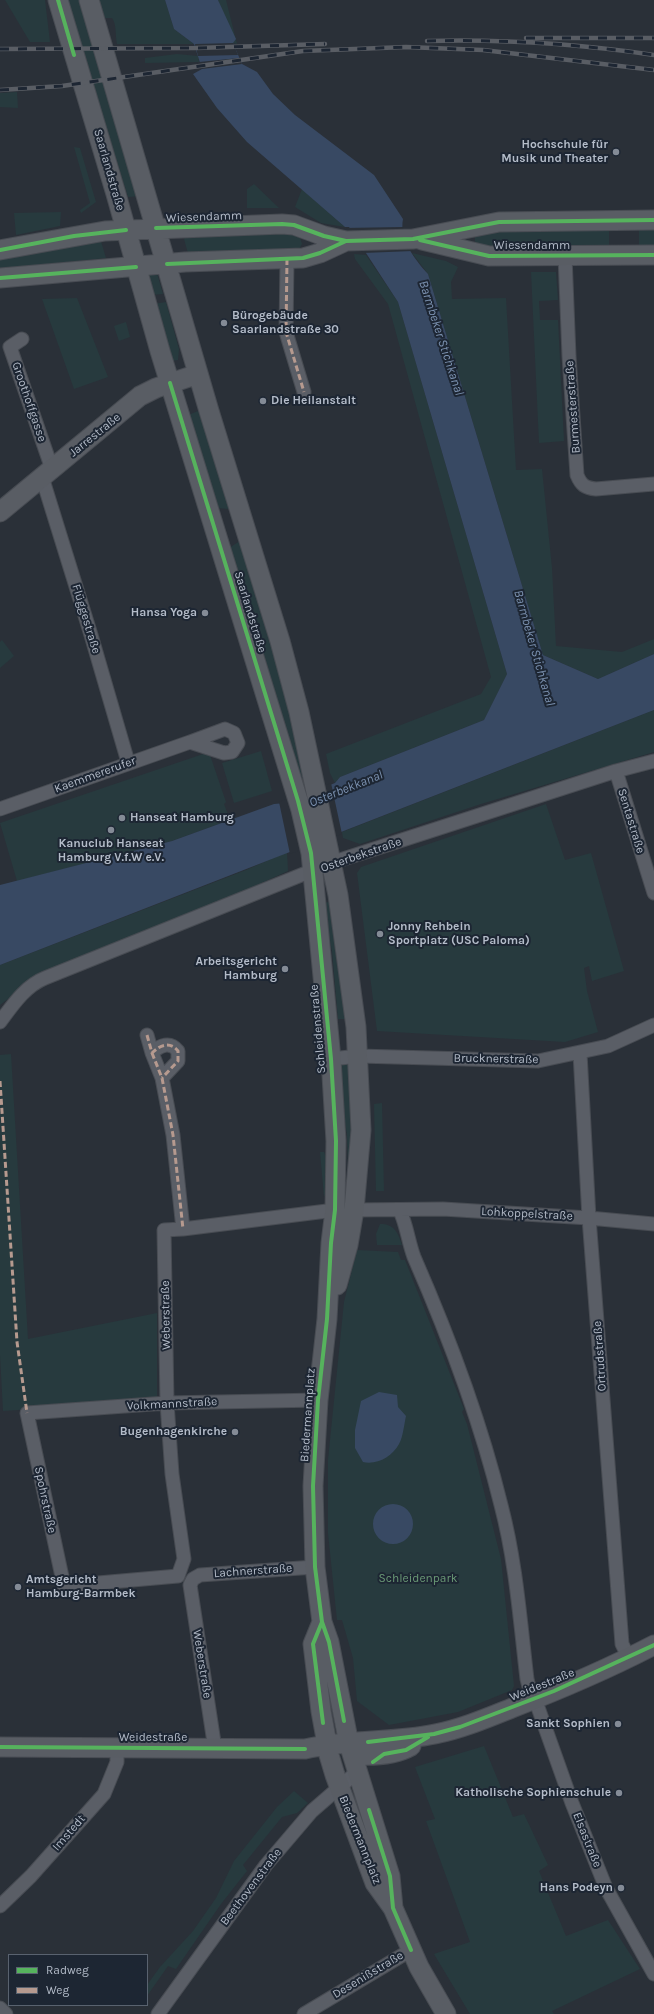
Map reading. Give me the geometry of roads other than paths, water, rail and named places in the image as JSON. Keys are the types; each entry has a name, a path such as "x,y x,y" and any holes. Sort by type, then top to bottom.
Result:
{"main road":[{"name":"Saarlandstraße","path":"58,0 170,383 295,793 318,844"},
{"name":"Saarlandstraße","path":"89,0 198,374 280,641 299,712 315,786 318,844"},
{"name":"Wiesendamm","path":"412,239 499,222 654,220"},
{"name":"Wiesendamm","path":"0,250 74,236 126,230 282,224 294,225 324,236 346,241 412,239 430,241 484,256 654,255"},
{"name":"Wiesendamm","path":"0,278 167,264 287,259 310,256 346,241"},
{"name":"Jarrestraße","path":"0,512 140,396 170,383 198,374"},
{"path":"318,844 331,864 338,895 359,1056 361,1130 354,1210 335,1210"},
{"name":"Schleidenstraße","path":"318,844 312,872 332,1059 336,1141 335,1210"},
{"name":"Biedermannplatz","path":"335,1210 331,1243 327,1319 318,1400 313,1486 315,1567 322,1622 329,1642 353,1757 390,1876 393,1908"},
{"name":"Biedermannplatz","path":"327,1319 348,1245 354,1210"},
{"name":"Biedermannplatz","path":"322,1622 313,1644 317,1688 328,1749 339,1788 375,1883 393,1908"},
{"name":"Weidestraße","path":"353,1757 460,1728 535,1699 629,1658 654,1645"},
{"name":"Weidestraße","path":"0,1747 328,1749 353,1757 378,1758 406,1750 434,1734"},
{"path":"393,1908 411,1950 446,2014"}],"street":[{"name":"Burmesterstraße","path":"565,256 569,356 577,475 580,482 588,488 596,489 654,484"},
{"path":"287,259 286,332 304,392"},
{"name":"Groothoffgasse","path":"22,339 10,347 47,473"},
{"name":"Flüggestraße","path":"47,473 91,635 128,762"},
{"name":"Kaemmererufer","path":"0,808 128,762 190,742"},
{"name":"Osterbekstraße","path":"0,1022 17,999 38,980 331,864 616,771 654,761"},
{"name":"Sentastraße","path":"616,771 654,893"},
{"name":"Brucknerstraße","path":"332,1059 359,1056 538,1061 608,1046 654,1025"},
{"path":"147,1035 152,1053 162,1078 173,1134 183,1229 335,1210"},
{"path":"152,1053 162,1045 169,1045 178,1051 178,1061 162,1078"},
{"name":"Ortrudstraße","path":"580,1053 589,1218 622,1644 629,1658"},
{"name":"Lohkoppelstraße","path":"400,1211 443,1209 589,1218 654,1224"},
{"path":"354,1210 400,1211 406,1222 410,1245 447,1333 468,1394 501,1505 518,1594 527,1679 530,1691 535,1699"},
{"name":"Weberstraße","path":"64,1586 178,1576 181,1572 184,1559 172,1474 167,1403 164,1230 183,1229"},
{"name":"Volkmannstraße","path":"27,1413 167,1403 318,1400"},
{"name":"Spohrstraße","path":"27,1413 64,1586"},
{"name":"Lachnerstraße","path":"193,1579 200,1575 315,1567"},
{"name":"Weberstraße","path":"193,1579 190,1585 215,1749"},
{"name":"Elsastraße","path":"535,1699 572,1803 610,1895 654,1974"},
{"name":"Imstedt","path":"0,1906 31,1876 104,1794 117,1762 118,1748"},
{"name":"Beethovenstraße","path":"158,2014 266,1865 312,1811 339,1788 353,1757"},
{"name":"Desenißstraße","path":"304,2014 411,1950"},
{"path":"0,2008 6,2014"}],"water":[{"path":"165,0 218,0 236,39 233,43 242,64 257,72 273,94 295,115 374,175 403,219 403,234 409,249 428,274 543,655 598,679 654,654 654,710 0,965 0,885 172,841 274,804 285,803 335,783 340,777 484,720 507,674 398,302 349,227 345,227 247,142 217,108 193,74 202,69 194,44 174,29"},
{"path":"379,1392 397,1395 398,1407 406,1416 400,1441 396,1449 384,1459 368,1463 363,1462 355,1448 355,1430 361,1401"},
{"path":"397,1504 404,1507 410,1513 413,1524 412,1532 404,1541 397,1544 389,1544 382,1541 374,1532 373,1520 376,1513 385,1505"}],"railway":[{"path":"526,38 654,38"},
{"path":"427,41 541,43 654,55"},
{"path":"0,49 196,48 325,44"},
{"path":"0,90 62,86 303,51 406,47 483,50 654,70"}],"place":[{"name":"Hochschule für Musik und Theater","path":"616,152"},
{"name":"Bürogebäude Saarlandstraße 30","path":"224,323"},
{"name":"Die Heilanstalt","path":"263,401"},
{"name":"Hansa Yoga","path":"205,613"},
{"name":"Hanseat Hamburg","path":"122,818"},
{"name":"Kanuclub Hanseat Hamburg V.f.W e.V.","path":"111,830"},
{"name":"Jonny Rehbein Sportplatz (USC Paloma)","path":"380,934"},
{"name":"Arbeitsgericht Hamburg","path":"285,969"},
{"name":"Bugenhagenkirche","path":"235,1432"},
{"name":"Amtsgericht Hamburg-Barmbek","path":"18,1587"},
{"name":"Sankt Sophien","path":"618,1724"},
{"name":"Katholische Sophienschule","path":"619,1793"},
{"name":"Hans Podeyn","path":"621,1888"}],"water label":[{"name":"Barmbeker Stichkanal","path":"441,338"},
{"name":"Barmbeker Stichkanal","path":"534,648"},
{"name":"Osterbekkanal","path":"346,789"}],"park label":[{"name":"Schleidenpark","path":"418,1579"}]}
